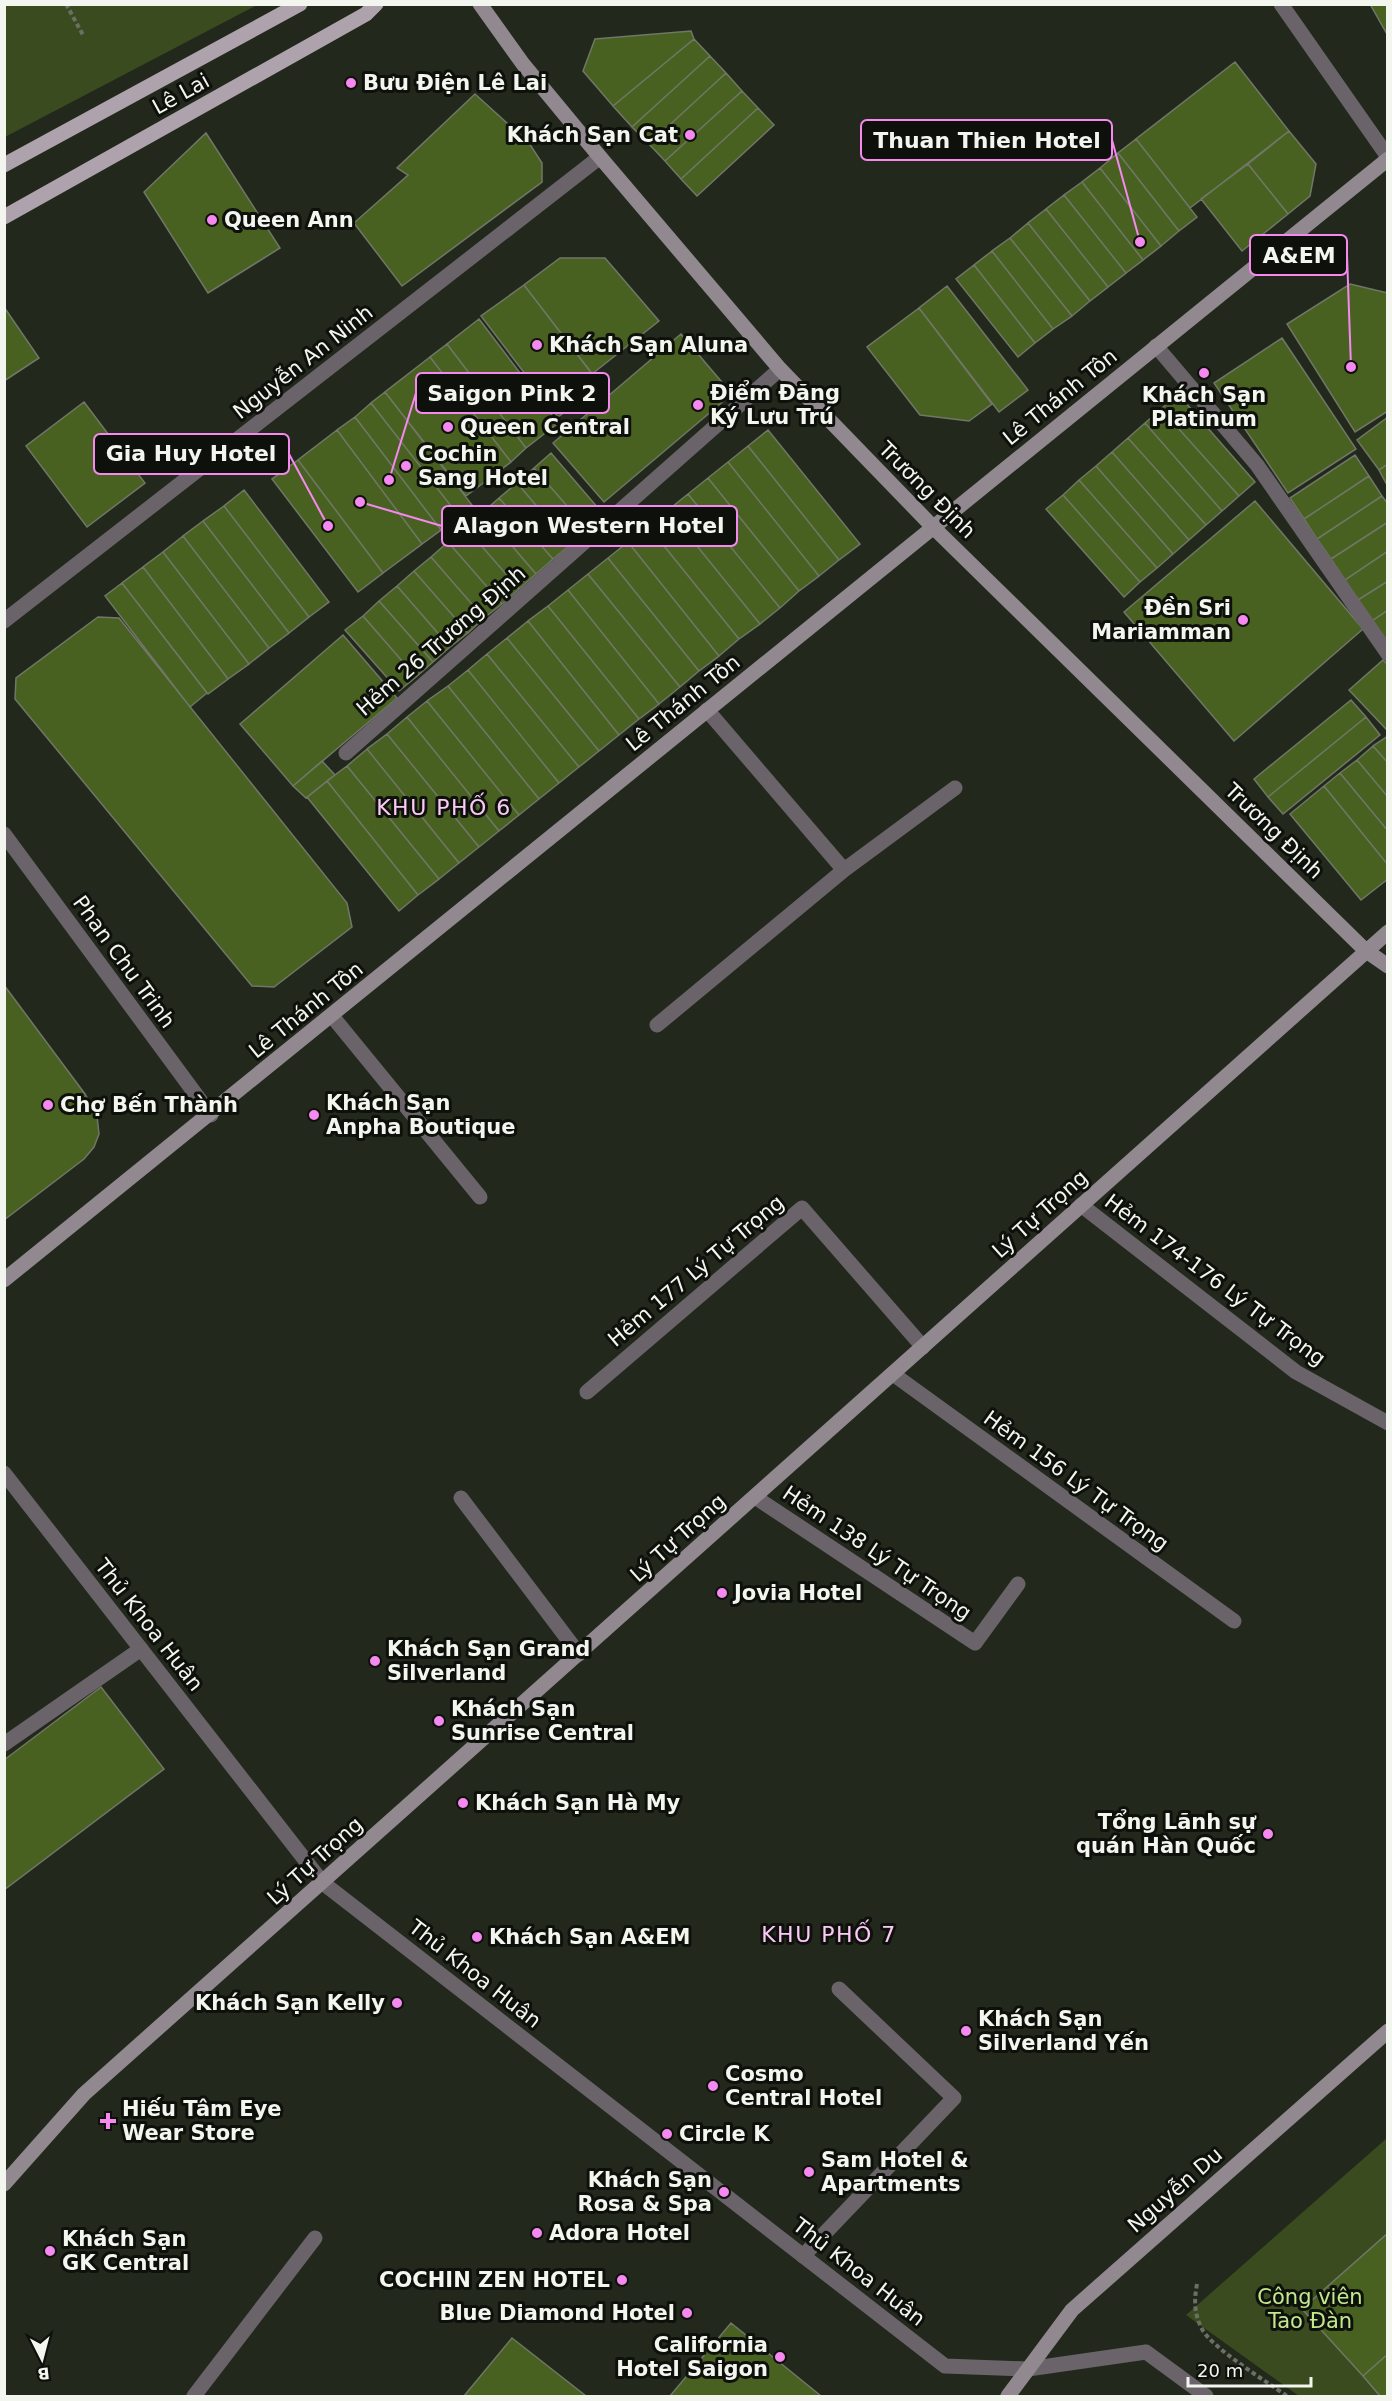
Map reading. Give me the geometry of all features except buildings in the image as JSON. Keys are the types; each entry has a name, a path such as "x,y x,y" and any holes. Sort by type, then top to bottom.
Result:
{"main road":[{"name":"Lê Lai","path":"4,165 300,4"},
{"name":"Lê Lai","path":"4,217 366,14 376,4"}],"street":[{"name":"Trương Định","path":"480,4 523,64 780,369 933,527 1365,950 1388,966"},
{"path":"1281,4 1388,158"},
{"name":"Nguyễn An Ninh","path":"4,621 600,157"},
{"name":"Lê Thánh Tôn","path":"4,1280 1388,158"},
{"path":"1156,346 1257,465 1388,654"},
{"name":"Hẻm 26 Trương Ðịnh","path":"346,753 780,369"},
{"path":"707,710 844,870"},
{"path":"657,1025 844,870 955,788"},
{"name":"Phan Chu Trinh","path":"4,834 210,1114"},
{"name":"Lý Tự Trọng","path":"4,2184 84,2094 893,1374 1365,950 1388,932"},
{"path":"332,1016 480,1197"},
{"name":"Hẻm 174-176 Lý Tự Trọng","path":"1081,1205 1296,1372 1388,1423"},
{"name":"Hẻm 177 Lý Tự Trọng","path":"586,1392 802,1208 923,1347"},
{"name":"Hẻm 156 Lý Tự Trọng","path":"893,1374 1234,1621"},
{"name":"Thủ Khoa Huân","path":"4,1473 323,1883 945,2366 1028,2369 1146,2352 1206,2397"},
{"name":"Hẻm 138 Lý Tự Trọng","path":"755,1497 975,1643 1018,1584"},
{"path":"461,1498 579,1654"},
{"path":"4,1744 141,1649"},
{"path":"803,2256 954,2098 839,1989"},
{"name":"Nguyễn Du","path":"1008,2397 1072,2310 1388,2031"},
{"path":"194,2397 315,2238"}],"path":[{"path":"66,4 83,35"},
{"path":"1197,2284 1194,2299 1196,2315 1203,2332 1287,2397"}],"green space":[{"path":"5,4 257,4 257,5 5,137"},
{"name":"Công viên Tao Đàn","path":"1387,2138 1387,2396 1299,2396 1186,2315"}],"place":[{"name":"Bưu Điện Lê Lai","path":"351,83"},
{"name":"Khách Sạn Cat","path":"690,135"},
{"name":"Queen Ann","path":"212,220"},
{"name":"Thuan Thien Hotel","path":"1140,242"},
{"name":"Khách Sạn Aluna","path":"537,345"},
{"name":"A&EM","path":"1351,367"},
{"name":"Khách Sạn Platinum","path":"1204,373"},
{"name":"Điểm Đăng Ký Lưu Trú","path":"698,405"},
{"name":"Queen Central","path":"448,427"},
{"name":"Cochin Sang Hotel","path":"406,466"},
{"name":"Saigon Pink 2","path":"389,480"},
{"name":"Alagon Western Hotel","path":"360,502"},
{"name":"Gia Huy Hotel","path":"328,526"},
{"name":"Đền Sri Mariamman","path":"1243,620"},
{"name":"Chợ Bến Thành","path":"48,1105"},
{"name":"Khách Sạn Anpha Boutique","path":"314,1115"},
{"name":"Jovia Hotel","path":"722,1593"},
{"name":"Khách Sạn Grand Silverland","path":"375,1661"},
{"name":"Khách Sạn Sunrise Central","path":"439,1721"},
{"name":"Khách Sạn Hà My","path":"463,1803"},
{"name":"Tổng Lãnh sự quán Hàn Quốc","path":"1268,1834"},
{"name":"Khách Sạn A&EM","path":"477,1937"},
{"name":"Khách Sạn Kelly","path":"397,2003"},
{"name":"Khách Sạn Silverland Yến","path":"966,2031"},
{"name":"Cosmo Central Hotel","path":"713,2086"},
{"name":"Hiếu Tâm Eye Wear Store","path":"108,2121"},
{"name":"Circle K","path":"667,2134"},
{"name":"Sam Hotel & Apartments","path":"809,2172"},
{"name":"Khách Sạn Rosa & Spa","path":"724,2192"},
{"name":"Adora Hotel","path":"537,2233"},
{"name":"Khách Sạn GK Central","path":"50,2251"},
{"name":"COCHIN ZEN HOTEL","path":"622,2280"},
{"name":"Blue Diamond Hotel","path":"687,2313"},
{"name":"California Hotel Saigon","path":"780,2357"}],"district":[{"name":"KHU PHỐ 6","path":"444,807"},
{"name":"KHU PHỐ 7","path":"829,1934"}]}
